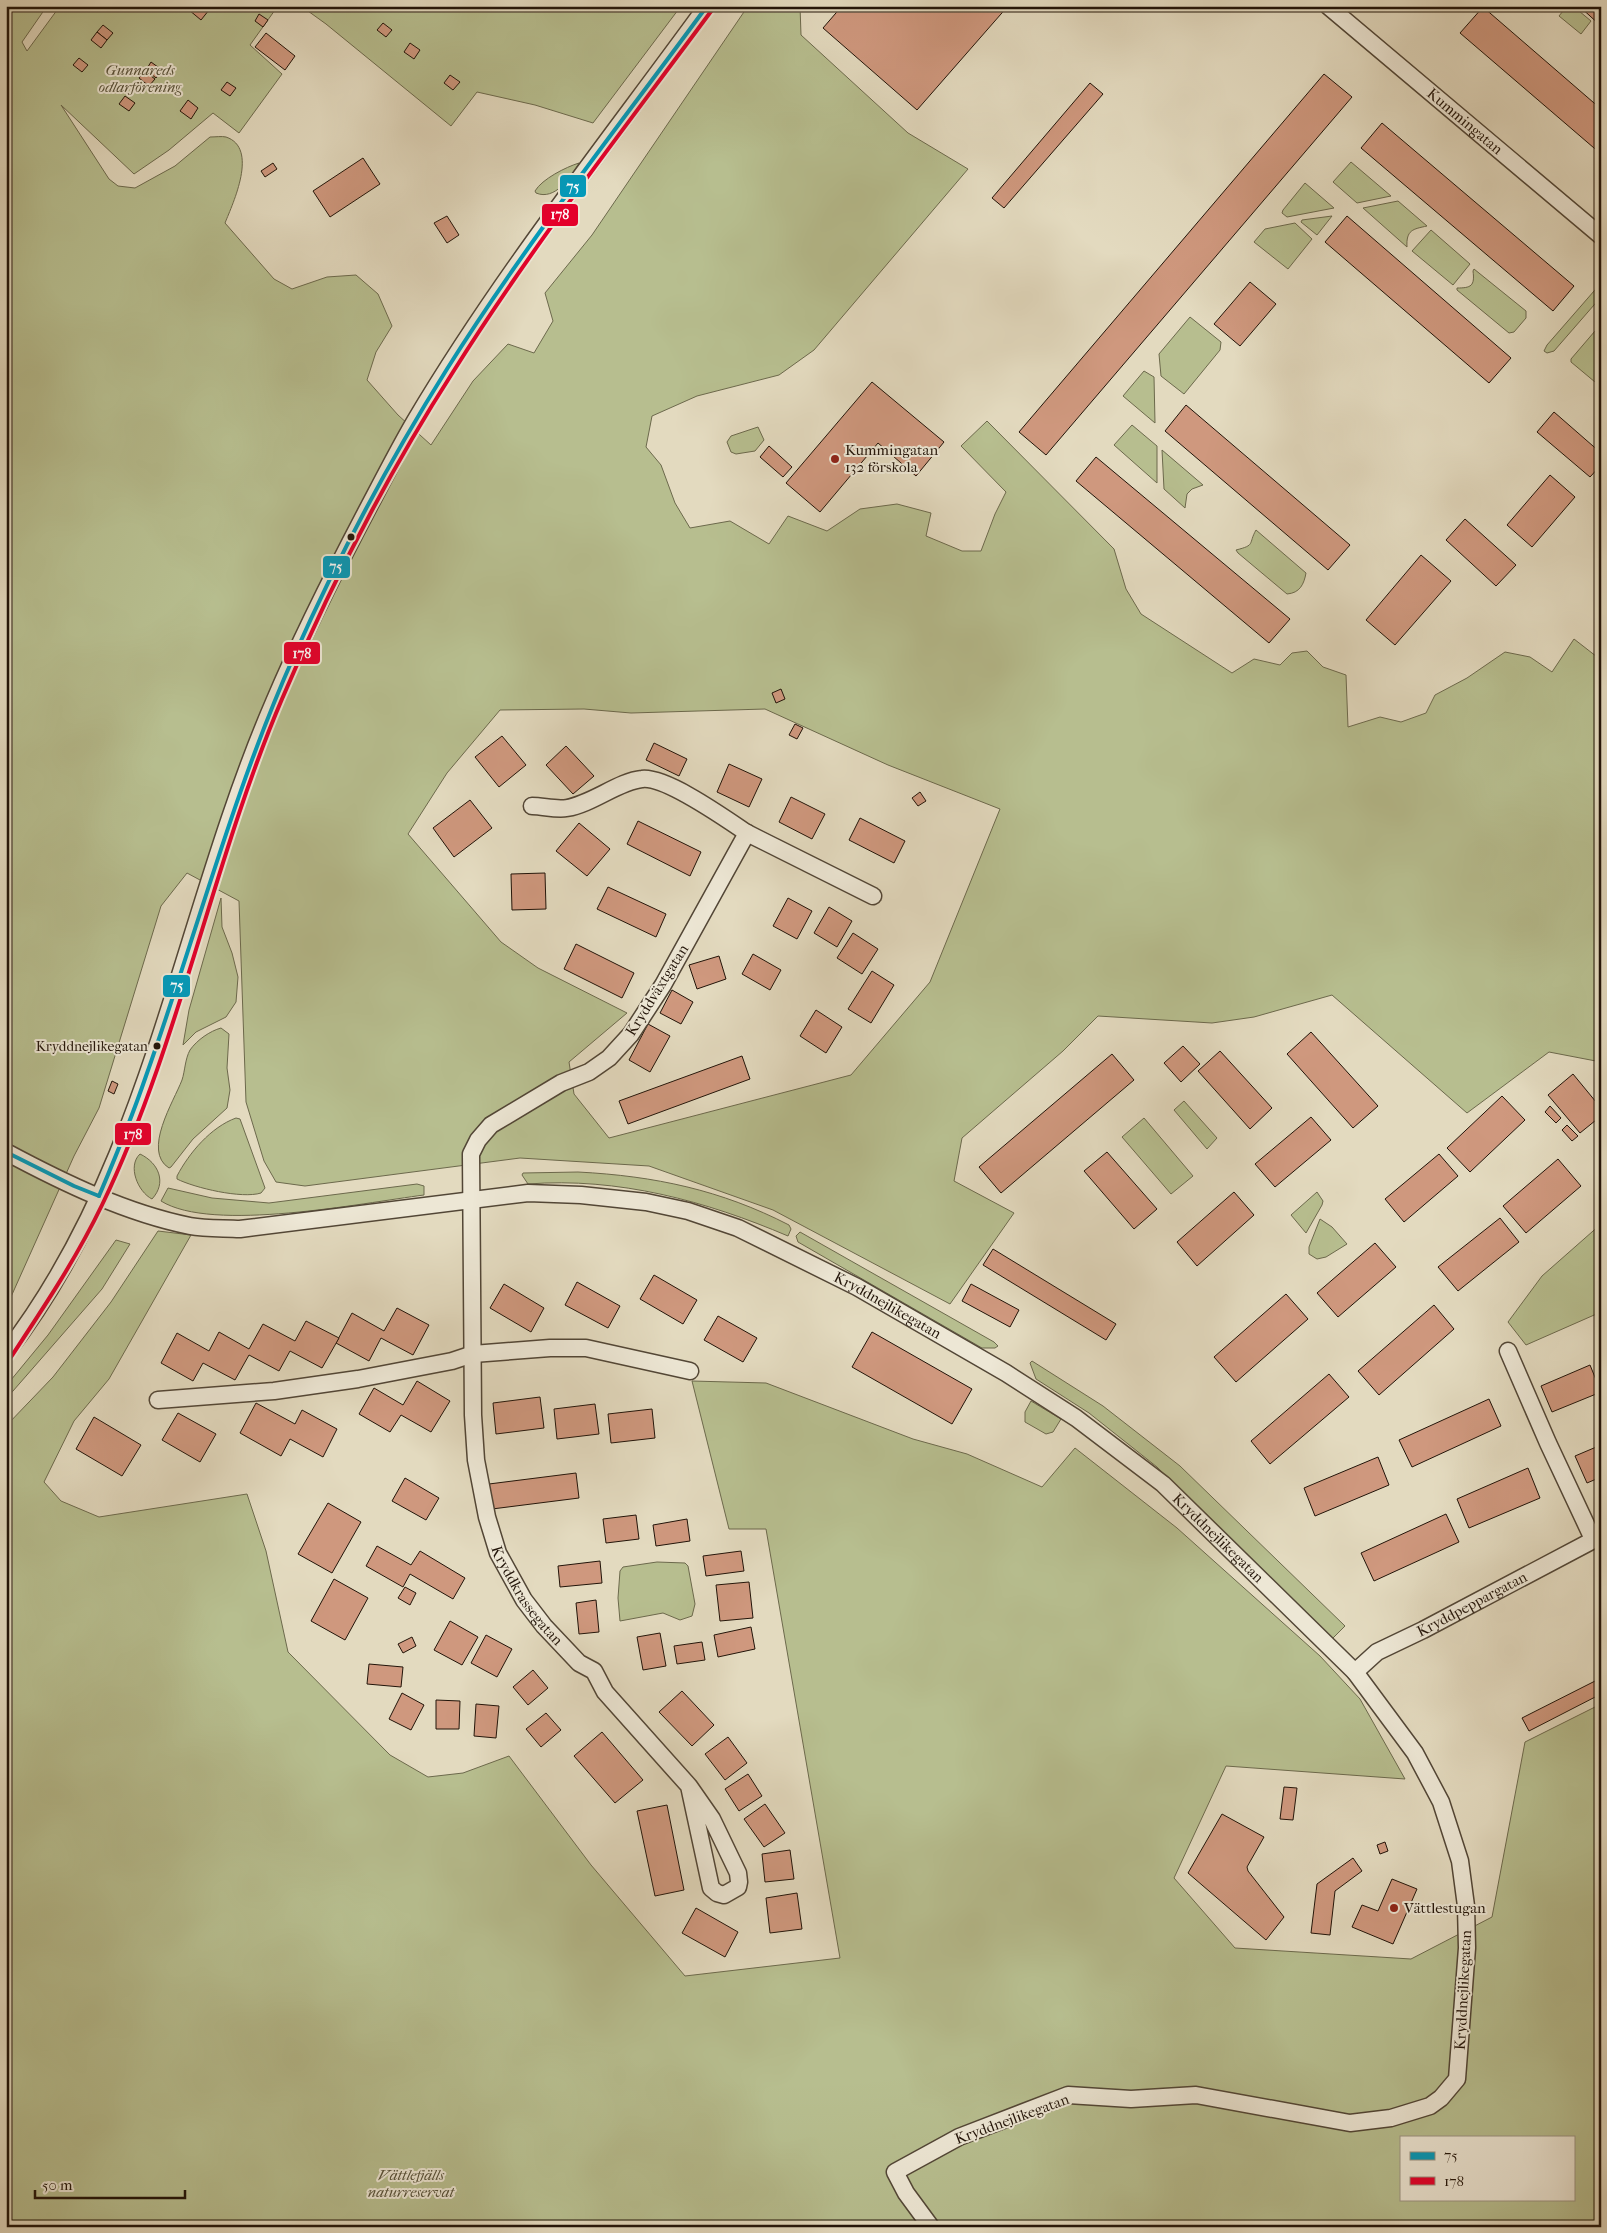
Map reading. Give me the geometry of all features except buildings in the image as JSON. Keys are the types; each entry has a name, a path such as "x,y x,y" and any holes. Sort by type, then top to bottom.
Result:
{"street":[{"path":"6,1353 51,1288 99,1196 138,1102 222,842 269,714 329,581 415,422 459,352 519,262 708,6"},
{"name":"Kummingatan","path":"1328,6 1601,236"},
{"path":"532,806 565,808 582,804 641,779 656,780 709,809 747,833 873,896"},
{"name":"Kryddväxtgatan","path":"471,1199 471,1154 478,1140 491,1125 561,1083 589,1072 609,1058 631,1034 663,985 747,833"},
{"name":"Kryddnejlikegatan","path":"6,1152 74,1186 99,1196 152,1216 192,1226 240,1228 528,1193 580,1195 646,1202 688,1211 738,1228 857,1287 1006,1373 1076,1418 1155,1478 1354,1672 1415,1753 1441,1802 1460,1861 1466,1906 1467,1948 1457,2079 1441,2098 1430,2106 1391,2118 1350,2123 1196,2095 1131,2099 1068,2095 959,2137 895,2172 906,2193 931,2227"},
{"name":"Kryddkrassegatan","path":"471,1199 476,1460 487,1517 498,1553 524,1600 544,1626 579,1663 594,1672 605,1692 689,1786 712,1818 738,1873 738,1888 724,1895 717,1893 711,1888 689,1786"},
{"path":"158,1400 274,1391 358,1379 452,1361 473,1354 550,1348 586,1348 690,1371"},
{"name":"Kryddpeppargatan","path":"1354,1672 1376,1652 1423,1630 1597,1537 1548,1443 1508,1350"}],"green space":[{"name":"Gunnareds odlarförening","path":"6,6 47,6 22,42 27,51 60,6 270,6 275,10 250,45 282,74 239,133 213,113 169,150 134,174 61,105 109,179 118,186 135,188 175,166 210,137 226,137 236,143 241,152 241,177 225,223 274,279 292,289 327,277 356,275 378,294 392,326 376,352 367,380 398,415 431,445 473,381 508,344 534,353 553,321 545,293 592,235 748,6 800,6 801,35 908,133 968,169 814,350 779,375 697,396 652,416 646,447 661,465 675,503 690,528 730,521 769,544 788,516 827,531 860,509 897,504 931,513 926,536 962,551 981,551 995,514 1006,492 961,446 987,421 1114,549 1126,589 1141,614 1232,673 1254,659 1280,665 1292,653 1307,651 1323,667 1346,675 1348,727 1380,717 1401,722 1426,713 1435,695 1467,678 1505,652 1530,657 1552,672 1574,639 1601,660 1601,1062 1549,1052 1467,1113 1332,995 1254,1017 1212,1023 1098,1016 1063,1051 962,1138 954,1181 1014,1213 950,1304 773,1210 649,1166 520,1158 305,1186 276,1182 264,1161 246,1102 239,901 187,873 161,906 99,1108 74,1156 6,1308","holes":["584,709 631,713 765,709 888,765 1000,809 930,982 851,1075 609,1138 574,1094 569,1062 627,1013 538,968 501,942 408,834 447,773 500,710"]},
{"path":"301,6 681,6 593,123 535,105 477,92 451,126 326,24"},
{"path":"1567,6 1573,6 1591,21 1581,34 1559,16"},
{"path":"1351,162 1391,196 1357,203 1333,182"},
{"path":"579,163 572,175 556,191 543,195 536,193 535,191 538,187 549,178 561,170"},
{"path":"1305,183 1334,208 1287,217 1282,213 1283,210"},
{"path":"1398,201 1427,226 1411,231 1407,247 1363,208"},
{"path":"1332,216 1317,235 1301,222 1302,220"},
{"path":"1295,223 1312,239 1288,269 1254,242 1265,229"},
{"path":"1431,230 1470,264 1453,285 1412,251"},
{"path":"1474,269 1526,311 1526,318 1514,332 1509,333 1457,290 1457,288 1469,287 1473,283"},
{"path":"1601,283 1601,297 1554,351 1547,353 1544,351 1547,345"},
{"path":"1190,317 1221,342 1220,350 1184,394 1161,376 1159,354"},
{"path":"1601,324 1601,387 1571,362 1571,359"},
{"path":"1144,371 1154,377 1155,423 1123,396"},
{"path":"1132,425 1157,446 1157,483 1114,445"},
{"path":"758,427 764,440 755,451 736,454 731,452 727,442 731,436"},
{"path":"1162,450 1203,485 1192,489 1187,494 1185,508 1164,489"},
{"path":"1256,530 1306,573 1303,584 1295,592 1287,594 1236,550 1249,545"},
{"path":"221,898 222,927 232,953 238,977 236,1002 226,1017 196,1032 183,1045 189,1010"},
{"path":"221,1028 229,1034 227,1068 230,1090 227,1108 193,1139 169,1168 161,1160 159,1138 162,1125 182,1080 188,1054 200,1039 212,1031"},
{"path":"1184,1101 1217,1138 1207,1149 1174,1110"},
{"path":"236,1118 240,1119 265,1188 261,1193 242,1195 219,1192 177,1179 182,1167 194,1150 210,1134"},
{"path":"1144,1118 1193,1176 1171,1194 1122,1137"},
{"path":"140,1154 152,1163 159,1174 159,1186 157,1193 152,1199 142,1191 134,1172 136,1159"},
{"path":"578,1172 634,1177 687,1187 713,1194 764,1213 789,1225 791,1229 788,1236 725,1212 661,1194 595,1184 528,1184 522,1175 523,1173"},
{"path":"417,1184 424,1186 424,1195 288,1213 215,1215 184,1210 161,1201 168,1188 212,1198 269,1203"},
{"path":"1317,1192 1323,1201 1322,1205 1306,1233 1291,1215"},
{"path":"1320,1219 1332,1227 1347,1244 1326,1257 1317,1259 1309,1254 1309,1247"},
{"path":"1601,1224 1601,1312 1526,1345 1508,1322 1542,1276"},
{"name":"Vättlefjälls naturreservat","path":"158,1231 191,1235 109,1379 74,1421 44,1482 61,1501 99,1517 247,1494 266,1551 288,1652 390,1755 428,1777 463,1773 509,1756 591,1865 685,1976 840,1958 766,1529 729,1529 692,1381 766,1383 913,1439 967,1454 1042,1487 1075,1448 1177,1528 1320,1656 1360,1699 1405,1779 1226,1766 1174,1878 1235,1948 1411,1959 1492,1917 1525,1742 1601,1704 1601,2227 6,2227 6,1426 53,1377 111,1302"},
{"path":"800,1232 998,1346 995,1348 982,1348 798,1242 796,1236"},
{"path":"116,1240 130,1244 102,1289 6,1399 6,1386 48,1335"},
{"path":"1032,1361 1103,1406 1180,1466 1345,1626 1332,1639 1157,1467 1089,1413 1036,1379 1030,1363"},
{"path":"1031,1401 1061,1419 1053,1432 1046,1434 1025,1422 1025,1412"},
{"path":"657,1562 685,1563 688,1566 695,1604 692,1616 680,1620 663,1613 620,1621 618,1598 620,1571 623,1567"}],"transit line":[{"name":"75","path":"99,1196 141,1091 252,759 294,656 347,546 405,438 477,322 541,230 707,6"},
{"name":"178","path":"11,1357 70,1264 102,1205 129,1143 175,1017 235,824 257,761 300,657 361,532 405,451 483,325 546,233 712,10"},
{"name":"75","path":"6,1152 74,1186 99,1196"}],"place":[{"name":"Kummingatan 132 förskola","path":"835,459"},
{"name":"Kryddnejlikegatan","path":"157,1046"},
{"name":"Vättlestugan","path":"1394,1908"}]}
